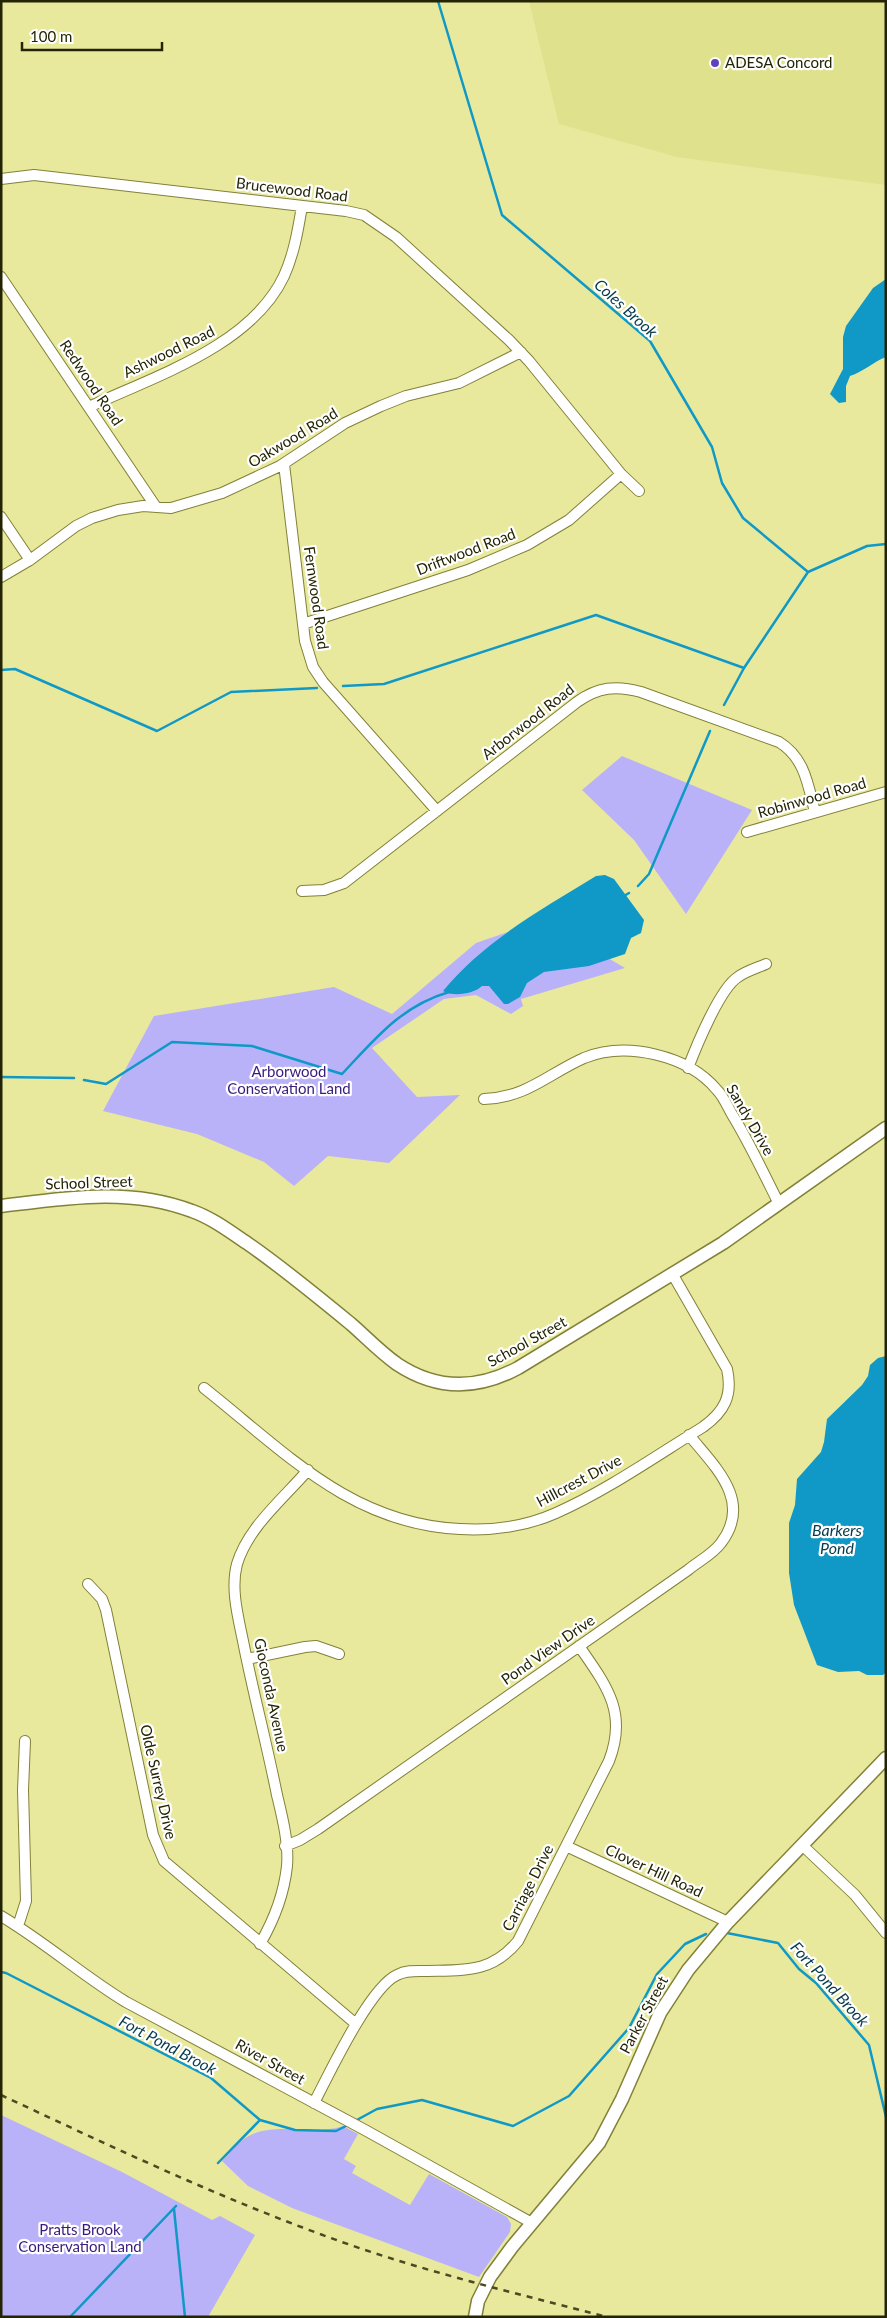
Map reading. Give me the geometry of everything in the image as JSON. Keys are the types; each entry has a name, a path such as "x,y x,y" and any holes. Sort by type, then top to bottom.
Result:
{"street":[{"name":"Brucewood Road","path":"1,179 20,175 34,176 302,206 364,215 389,231 521,352 622,474 639,491"},
{"name":"Ashwood Road","path":"89,407 200,355 245,327 270,299 283,276 294,249 302,206"},
{"name":"Redwood Road","path":"1,277 156,507"},
{"name":"Oakwood Road","path":"1,577 30,560 76,526 92,518 118,510 143,506 171,508 192,503 259,478 284,464 345,423 406,396 459,383 521,352"},
{"name":"Fernwood Road","path":"284,464 307,650 318,675 438,811"},
{"name":"Driftwood Road","path":"303,624 468,570 528,545 568,520 622,474"},
{"path":"1,517 30,560"},
{"name":"Arborwood Road","path":"302,891 324,890 344,883 584,697 601,689 620,687 641,692 772,738 793,751 801,764 815,812"},
{"name":"Robinwood Road","path":"747,832 886,792"},
{"path":"688,1068 694,1050 729,986 738,977 766,964"},
{"name":"Sandy Drive","path":"484,1099 504,1098 524,1092 572,1064 594,1054 640,1051 662,1056 688,1068 717,1090 779,1204"},
{"name":"School Street","path":"1,1206 75,1197 112,1196 156,1200 193,1211 214,1221 264,1256 397,1364 414,1373 449,1384 478,1384 503,1376 673,1275 779,1204 886,1128"},
{"name":"Hillcrest Drive","path":"204,1388 308,1470 357,1503 394,1518 430,1527 469,1530 491,1529 526,1523 555,1514 585,1498 715,1419 723,1409 728,1399 730,1383 724,1361 673,1275"},
{"name":"Pond View Drive","path":"286,1846 318,1829 713,1552 726,1535 734,1516 732,1496 718,1471 689,1435"},
{"name":"Gioconda Avenue","path":"260,1944 274,1917 285,1882 286,1846 280,1809 247,1659 236,1596 237,1564 241,1553 255,1531 308,1470"},
{"name":"Olde Surrey Drive","path":"88,1584 98,1593 106,1610 153,1835 159,1853 170,1867 356,2024"},
{"path":"247,1659 316,1646 339,1654"},
{"name":"Carriage Drive","path":"314,2103 356,2024 382,1989 396,1975 407,1972 481,1968 504,1956 518,1941 609,1761 617,1732 616,1714 612,1697 579,1646"},
{"path":"18,1926 26,1901 23,1790 24,1741"},
{"name":"Parker Street","path":"475,2317 478,2300 485,2285 532,2223 599,2143 622,2099 660,2013 688,1970 728,1922 886,1758"},
{"path":"802,1845 855,1895 886,1932"},
{"name":"Clover Hill Road","path":"566,1846 728,1922"},
{"name":"River Street","path":"1,1916 119,1998 338,2115 532,2223"}],"shaded area":[{"name":"ADESA Concord","path":"529,1 886,1 886,185 677,157 559,124"}],"green space":[{"path":"622,756 752,810 686,914 634,840 582,790"},
{"name":"Arborwood Conservation Land","path":"590,904 608,958 625,968 521,999 523,1006 511,1014 476,995 444,999 372,1048 417,1097 460,1095 389,1163 328,1156 294,1186 264,1162 197,1134 103,1111 154,1016 334,987 392,1014 476,943"},
{"name":"Pratts Brook Conservation Land","path":"1,2115 122,2172 212,2220 220,2216 255,2235 208,2317 1,2317"},
{"path":"343,2126 358,2134 344,2159 356,2166 352,2173 410,2205 429,2174 507,2217 511,2224 510,2232 479,2277 292,2208 248,2186 222,2161 241,2141 255,2133 279,2129 318,2130"}],"water":[{"path":"886,279 886,357 850,376 846,386 846,402 839,403 830,394 843,369 843,337 846,326 873,288"},
{"path":"605,875 614,879 644,920 641,933 631,938 625,954 589,966 544,972 527,983 520,997 508,1004 504,1004 489,986 482,986 474,991 463,994 452,994 443,991 459,973 495,941 596,876"},
{"name":"Barkers Pond","path":"886,1356 886,1672 883,1675 867,1675 859,1671 838,1672 817,1665 794,1605 789,1573 789,1523 795,1505 797,1479 821,1452 827,1419 862,1385 868,1376 870,1365 878,1358"}],"waterway":[{"name":"Coles Brook","path":"438,1 502,215 650,341 712,447 722,483 743,518 808,572 867,546 886,544"},
{"path":"724,705 744,668 808,572"},
{"path":"343,686 384,684 596,615 744,668"},
{"path":"1,670 15,669 157,731 231,692 317,688"},
{"path":"638,886 649,874 710,731"},
{"path":"624,896 629,893"},
{"path":"84,1080 106,1084 172,1042 252,1046 342,1074 378,1036 403,1015 432,998 449,992"},
{"path":"1,1077 74,1078"},
{"name":"Fort Pond Brook","path":"727,1933 778,1943 799,1969 816,1983 869,2045 886,2117"},
{"name":"Fort Pond Brook","path":"355,2121 377,2109 422,2100 513,2126 569,2096 629,2028 657,1974 685,1944 706,1934"},
{"name":"Fort Pond Brook","path":"1,1972 211,2078 260,2120 295,2130 336,2131 348,2125"},
{"path":"218,2163 260,2120"},
{"path":"70,2317 176,2206"},
{"path":"174,2209 185,2317"}],"railway":[{"path":"1,2095 199,2185 279,2219 355,2247 426,2269 607,2317"}],"place":[{"name":"ADESA Concord","path":"715,63"}]}
